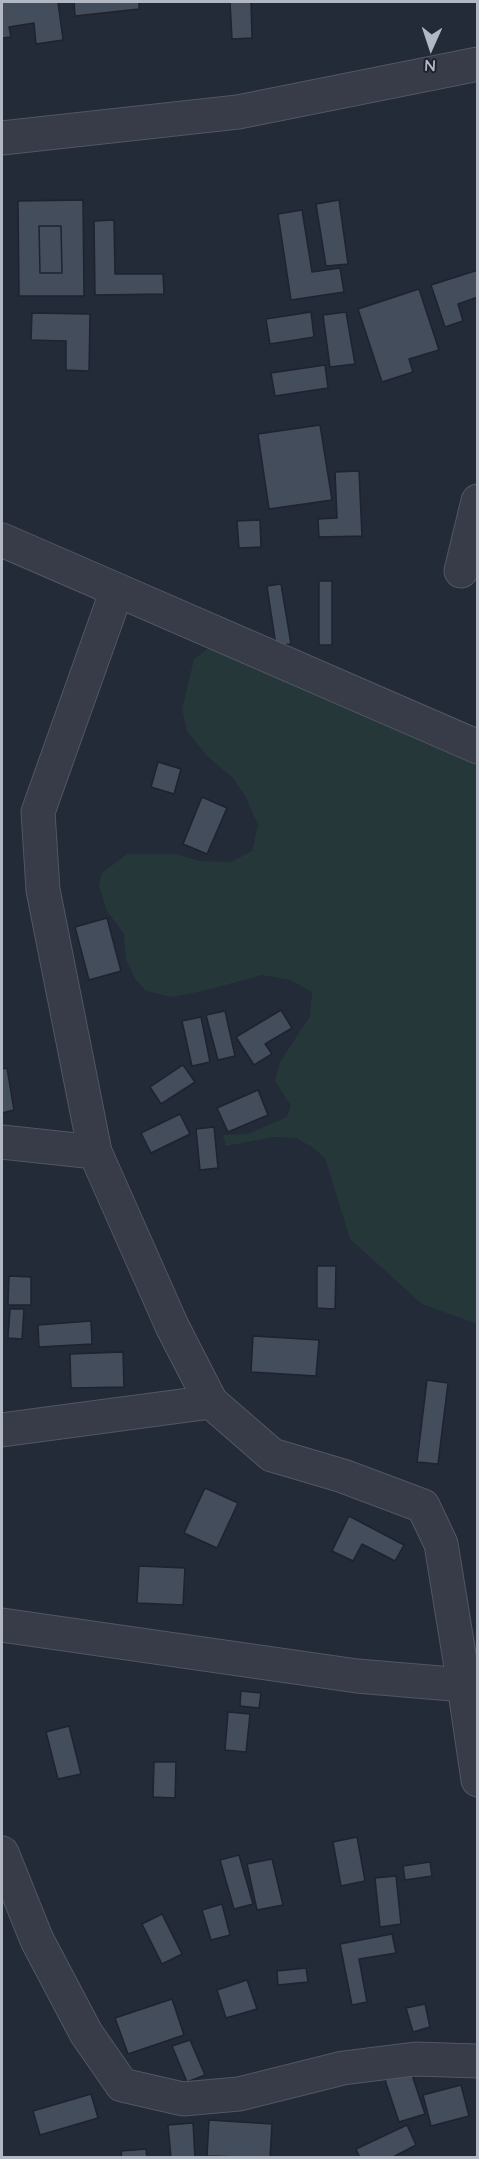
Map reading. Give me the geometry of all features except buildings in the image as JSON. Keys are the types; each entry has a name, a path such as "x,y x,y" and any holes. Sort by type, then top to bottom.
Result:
{"street":[{"path":"2,138 238,112 477,64"},
{"path":"461,570 477,501"},
{"path":"2,540 477,747"},
{"path":"117,590 38,812 43,891 95,1152 172,1326 211,1402 272,1455 343,1476 423,1506 441,1544 470,1684 477,1780"},
{"path":"2,1142 95,1152"},
{"path":"2,1430 211,1402"},
{"path":"2,1625 357,1676 470,1684"},
{"path":"2,1853 37,1940 86,2033 122,2085 183,2099 239,2094 343,2068 415,2059 477,2061"}],"shaded area":[{"path":"224,637 477,747 477,1324 422,1304 350,1239 325,1158 312,1147 296,1138 274,1137 226,1146 223,1135 248,1134 287,1117 291,1106 275,1081 280,1062 310,1016 312,992 290,980 262,975 171,997 146,991 135,979 126,960 124,934 107,911 99,886 102,873 127,854 176,854 199,861 231,862 252,851 258,825 245,796 233,778 207,756 187,731 182,709 194,659"}]}
